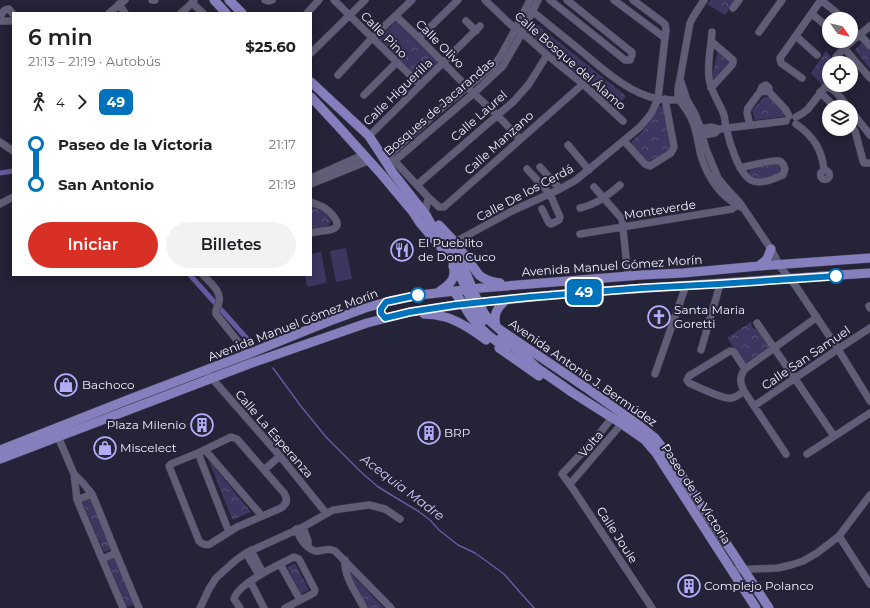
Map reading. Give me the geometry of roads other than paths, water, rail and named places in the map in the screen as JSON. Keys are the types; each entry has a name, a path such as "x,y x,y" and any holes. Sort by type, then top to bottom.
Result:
{"main road":[{"path":"214,0 225,12"},
{"path":"229,0 241,12"},
{"path":"312,83 369,136 389,161 398,180 426,215 431,224"},
{"path":"325,95 314,100 413,212 420,223 452,260 473,288 491,297 502,300 494,321 496,326"},
{"path":"398,180 408,186 455,242 479,275 492,282 513,285"},
{"path":"413,212 431,224 446,237 456,249 465,261 473,288"},
{"path":"759,266 767,259 771,249"},
{"name":"Avenida Manuel Gómez Morín","path":"0,450 327,322 386,302 438,292 473,288 870,258"},
{"path":"438,292 449,285 454,278 452,260"},
{"name":"Avenida Manuel Gómez Morín","path":"0,459 249,364 367,323 410,312 471,303 559,294 870,273"},
{"path":"642,275 640,283 643,288"},
{"path":"622,290 628,283 628,276"},
{"name":"Avenida Antonio J. Bermúdez","path":"473,288 471,303 496,326 588,389 601,399 615,414 650,433 660,444 769,608"},
{"path":"453,291 471,303 471,317 487,335 506,348 540,364 584,394 601,399"},
{"path":"385,318 381,312 382,307 386,302"},
{"path":"365,308 371,315 367,323"},
{"path":"410,312 438,315 453,319 476,333 542,379 560,389 573,393"},
{"path":"528,359 534,366 573,393 615,414"},
{"name":"Paseo de la Victoria","path":"624,420 652,448 756,608"}],"street":[{"path":"189,7 201,0"},
{"path":"265,0 272,0"},
{"path":"308,12 319,0"},
{"name":"Calle Pino","path":"334,0 420,85"},
{"path":"312,52 365,0"},
{"path":"338,76 372,38 412,0"},
{"path":"419,38 458,0"},
{"name":"Calle Bosque del Álamo","path":"485,0 519,31 583,84 623,121"},
{"path":"389,161 437,112 494,65 519,31 530,0"},
{"name":"Bosques de Jacarandas","path":"389,161 444,120 503,66 519,31 538,0"},
{"path":"550,0 625,60 632,57 629,50 567,0"},
{"path":"614,0 665,38 666,26 633,0"},
{"path":"704,0 690,23 680,79 683,100 695,114 702,157 717,188 724,196 740,205 771,249 785,274 817,317 870,401"},
{"path":"733,8 739,0"},
{"path":"759,32 782,0"},
{"path":"802,78 781,63 780,58 821,0 836,12"},
{"path":"110,12 122,2 125,12"},
{"path":"189,7 201,12"},
{"path":"0,17 7,9 11,12"},
{"path":"532,11 620,82 642,93 662,99 683,100"},
{"path":"812,14 822,22"},
{"name":"Calle Olivo","path":"396,16 520,139"},
{"path":"584,27 591,19"},
{"path":"0,21 12,21"},
{"name":"Calle Higuerilla","path":"369,136 478,28 466,21"},
{"path":"870,26 859,34 870,46"},
{"path":"712,32 708,78 722,111 723,129 740,168 752,181 759,182 773,180 783,175 785,169 782,162 779,161 740,168"},
{"path":"796,36 817,55"},
{"name":"Calle De los Cerdá","path":"455,242 512,211 550,194 576,180 640,127 662,99 665,38"},
{"path":"711,88 733,62 733,60 712,42"},
{"path":"837,56 844,48 870,78"},
{"name":"Calle Laurel","path":"417,185 514,101 529,84 547,55"},
{"path":"364,95 397,62"},
{"name":"Calle Manzano","path":"389,161 417,185 428,197 444,208 583,84"},
{"path":"699,132 712,127 723,129 792,120 813,104 824,87 830,88 841,100"},
{"path":"750,125 747,113 748,108 760,92 769,92 786,110 792,120 804,130 817,145 823,160 824,170"},
{"path":"820,92 828,100"},
{"path":"624,141 648,166 671,153 674,148 662,99"},
{"path":"437,112 444,120"},
{"path":"858,120 870,135"},
{"path":"856,136 864,163 870,163"},
{"path":"0,142 12,150"},
{"path":"568,145 589,170"},
{"path":"312,178 366,158"},
{"path":"312,184 366,158"},
{"path":"540,167 560,189"},
{"path":"527,169 550,194 560,217 559,220 551,224 549,223 542,209"},
{"path":"580,208 594,204 620,185"},
{"path":"594,187 622,219 628,276"},
{"path":"426,209 428,197"},
{"path":"0,204 12,198"},
{"path":"312,202 322,206 337,220 336,227 333,229 312,233"},
{"name":"Monteverde","path":"580,234 732,209 740,205"},
{"path":"204,276 216,289 220,296 215,311 216,314 248,354"},
{"path":"700,350 719,284"},
{"path":"655,374 685,286"},
{"path":"786,454 744,391 740,380 745,368 817,317"},
{"path":"757,323 834,436"},
{"name":"Calle San Samuel","path":"754,406 870,328"},
{"path":"744,391 735,397 725,398 689,383 687,380 689,376 730,351 734,352 745,368"},
{"name":"Calle La Esperanza","path":"205,371 278,454 326,513"},
{"path":"807,454 870,413"},
{"name":"Volta","path":"562,474 596,438 615,414"},
{"name":"Volta","path":"570,484 624,420"},
{"path":"55,428 74,474 77,500 123,608"},
{"path":"234,437 263,468 284,493 287,499 284,506 229,532 210,544 205,545 201,543 169,465 234,437"},
{"path":"201,452 262,516"},
{"path":"201,452 229,532"},
{"path":"263,468 278,454"},
{"path":"74,474 92,494 139,608"},
{"name":"Calle Joule","path":"562,474 652,608"},
{"path":"77,500 92,494"},
{"path":"732,570 778,568 803,561 818,553 839,536 870,495"},
{"path":"200,608 216,578 236,560 249,552 300,528 326,513 333,510 369,505 385,509 400,518"},
{"path":"300,528 308,541 308,547 316,552 332,549 345,560 392,608"},
{"path":"839,536 870,584"},
{"path":"249,552 261,574"},
{"path":"102,559 116,553"},
{"path":"240,608 234,598 236,593 261,574 294,557 298,558 312,582 315,591 314,593 285,608"},
{"path":"345,560 344,568 346,575 364,608"},
{"path":"280,564 300,600"},
{"path":"250,582 264,608"}],"waterway":[{"name":"Acequia Madre","path":"0,173 12,171"},
{"name":"Acequia Madre","path":"191,276 250,342"},
{"name":"Acequia Madre","path":"273,368 326,437 362,473 377,486 418,511 458,545 475,553 504,574 534,608"}],"place":[{"name":"El Pueblito de Don Cuco","path":"402,250"},
{"name":"Santa Maria Goretti","path":"659,317"},
{"name":"Bachoco","path":"66,385"},
{"name":"Plaza Milenio","path":"202,425"},
{"name":"BRP","path":"429,433"},
{"name":"Miscelect","path":"105,448"},
{"name":"Complejo Polanco","path":"689,586"}]}
